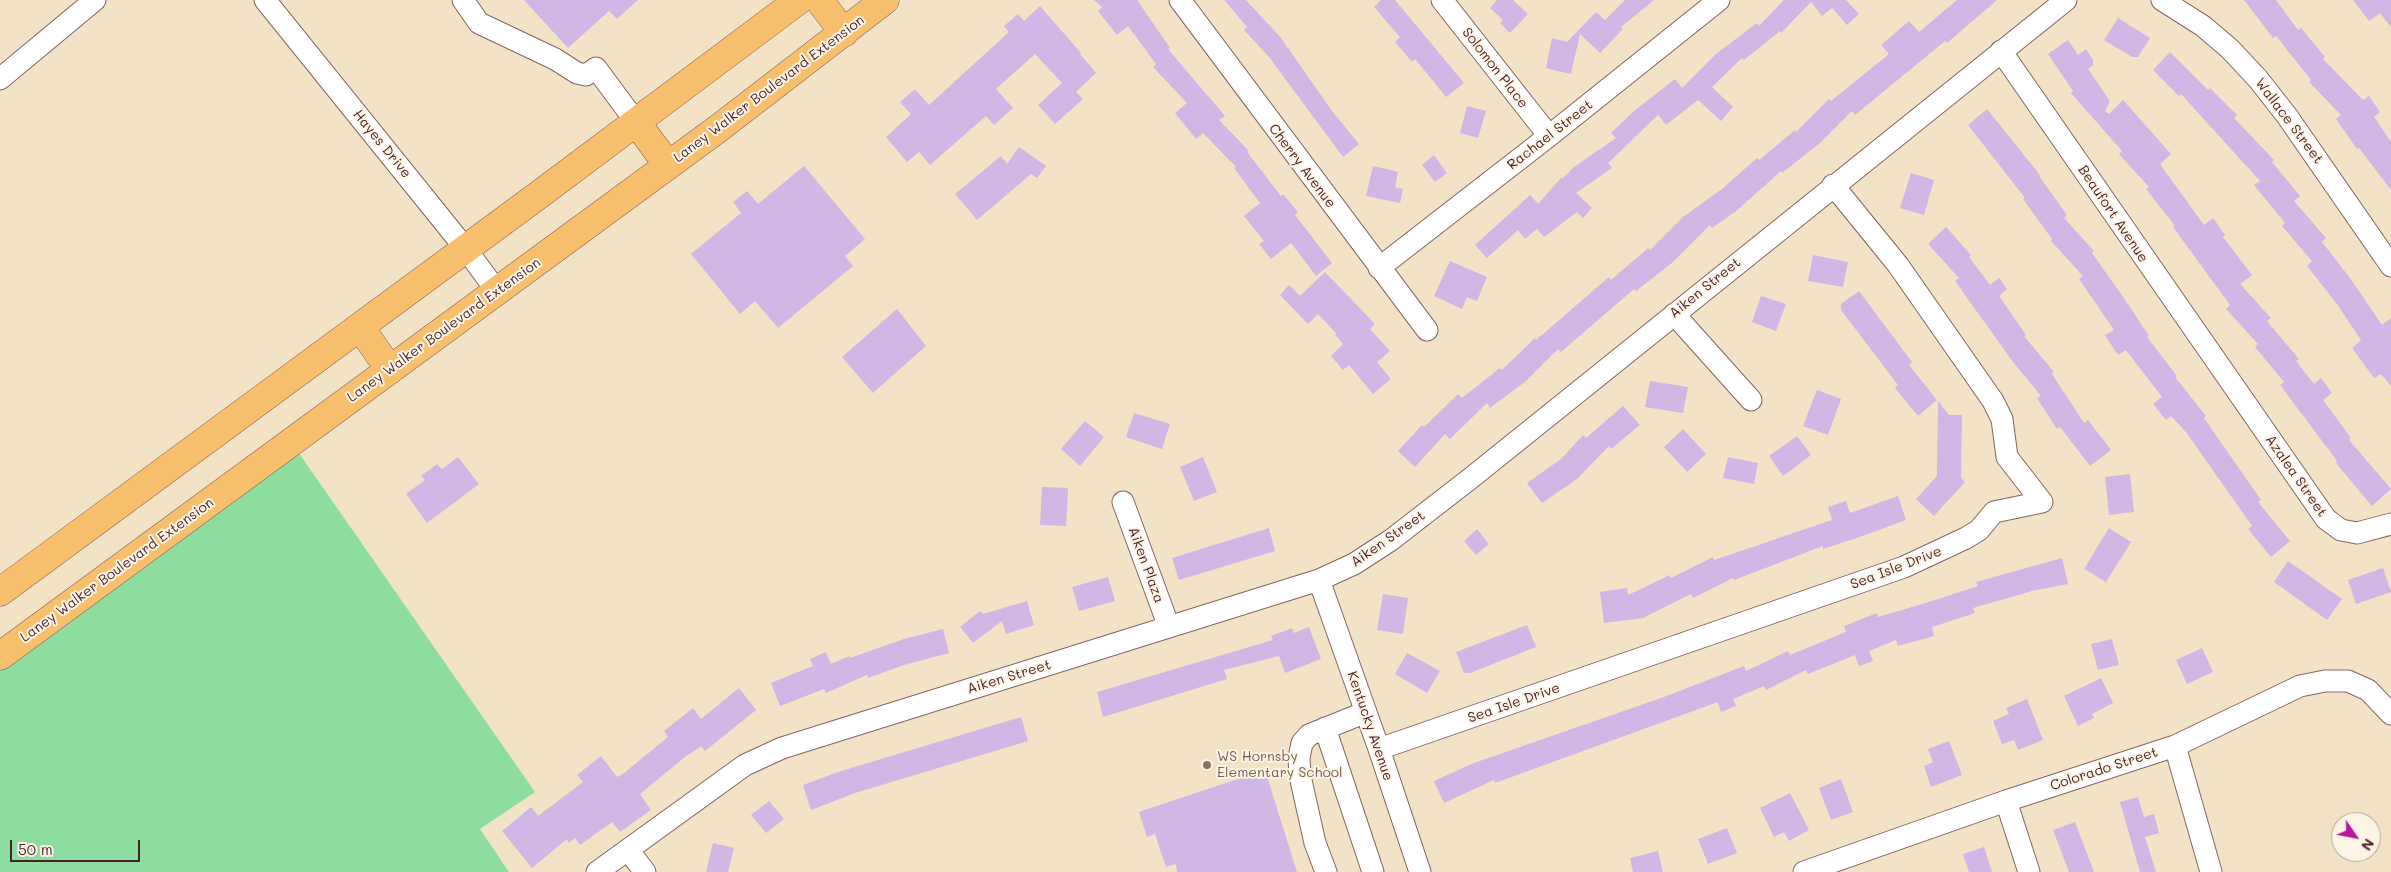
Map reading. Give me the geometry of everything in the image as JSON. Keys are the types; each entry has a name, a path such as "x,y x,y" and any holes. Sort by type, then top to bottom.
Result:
{"main road":[{"path":"0,592 799,0"},
{"path":"819,0 844,33"},
{"name":"Laney Walker Boulevard Extension","path":"0,656 668,165 885,0"},
{"path":"636,122 668,165"},
{"path":"360,327 390,370"}],"street":[{"path":"0,78 95,0"},
{"name":"Hayes Drive","path":"265,0 465,248 496,290"},
{"path":"463,0 479,23 555,59 576,74 586,75 596,68 636,122"},
{"name":"Cherry Avenue","path":"1180,0 1378,268 1427,330"},
{"name":"Solomon Place","path":"1442,0 1549,136"},
{"name":"Aiken Street","path":"597,872 731,775 760,757 782,748 1319,580 1354,564 1391,540 1471,478 1833,185 2066,0"},
{"name":"Wallace Street","path":"2162,0 2203,26 2230,49 2258,79 2287,116 2391,266"},
{"name":"Rachael Street","path":"1378,268 1549,136 1715,1"},
{"name":"Beaufort Avenue","path":"2001,51 2226,376"},
{"name":"Sea Isle Drive","path":"1379,749 1904,567 1966,538 1979,530 1994,512 2042,502 2007,458 2002,419 1993,401 1898,265 1833,185"},
{"path":"1674,314 1752,400"},
{"name":"Azalea Street","path":"2226,376 2326,519 2341,530 2357,533 2391,524"},
{"name":"Aiken Plaza","path":"1123,502 1169,627"},
{"name":"Kentucky Avenue","path":"1319,580 1420,872"},
{"name":"Colorado Street","path":"1804,872 2006,801 2175,746 2300,686 2325,681 2348,681 2359,684 2376,697 2391,714"},
{"path":"1326,872 1315,843 1300,776 1299,758 1302,743 1309,735 1366,712"},
{"path":"1325,728 1373,872"},
{"path":"2175,746 2211,872"},
{"path":"2006,801 2029,872"},
{"path":"628,850 645,872"}],"green space":[{"path":"296,449 535,792 480,829 509,872 0,872 0,666"}],"building":[{"path":"524,0 638,0 617,19 609,11 568,48"},
{"path":"1094,0 1137,0 1170,48 1168,49 1225,116 1219,120 1249,151 1247,152 1281,196 1283,194 1298,212 1295,215 1332,263 1316,276 1291,243 1271,259 1259,244 1264,241 1244,216 1260,203 1234,168 1236,167 1203,133 1196,139 1175,113 1187,103 1153,67 1156,64 1128,26 1117,35 1098,11 1102,7"},
{"path":"1224,0 1246,0 1281,38 1332,111 1359,144 1343,157 1269,57 1244,30 1247,27"},
{"path":"1381,0 1395,0 1464,83 1446,97 1415,59 1412,62 1395,42 1400,37 1374,7"},
{"path":"1497,0 1513,0 1528,14 1510,33 1500,23 1503,20 1490,8"},
{"path":"1625,0 1654,0 1621,27 1623,29 1600,53 1580,34 1571,74 1546,68 1552,38 1567,42 1596,12 1605,20"},
{"path":"1784,0 1846,0 1859,14 1847,25 1832,8 1822,16 1811,2 1781,33 1780,31 1744,60 1742,58 1712,87 1733,107 1721,121 1698,100 1666,125 1658,115 1608,163 1612,168 1576,193 1592,208 1583,218 1577,212 1544,237 1537,229 1525,239 1518,230 1487,258 1475,245 1530,195 1538,204 1561,178 1574,167 1616,138 1611,133 1634,111 1675,79 1682,88 1716,54 1757,23 1759,26"},
{"path":"1957,0 1997,0 1947,43 1945,41 1855,115 1852,111 1820,143 1782,173 1781,171 1735,212 1712,228 1710,225 1673,262 1636,291 1634,289 1561,352 1558,349 1526,381 1490,408 1487,403 1450,439 1445,434 1415,467 1398,451 1422,425 1424,427 1458,394 1462,398 1500,368 1502,370 1535,338 1536,340 1609,277 1611,280 1648,248 1650,250 1683,217 1722,189 1757,158 1759,160 1795,130 1796,132 1829,99 1831,101 1889,54 1881,45 1909,21 1919,32"},
{"path":"2244,0 2276,0 2298,30 2301,28 2325,57 2323,59 2363,100 2369,96 2380,112 2374,117 2391,142 2391,190 2359,148 2357,149 2336,119 2341,115 2309,82 2311,80 2276,36 2273,38"},
{"path":"2353,0 2391,0 2391,27 2380,13 2369,21"},
{"path":"1040,6 1096,73 1076,92 1083,99 1055,124 1038,105 1062,83 1035,54 996,89 1013,108 994,125 986,116 930,165 919,152 907,162 886,137 911,114 900,102 915,89 929,105 1009,32 1004,26 1018,14 1024,21"},
{"path":"2118,18 2150,38 2138,57 2132,57 2104,40"},
{"path":"2068,40 2078,55 2086,49 2093,60 2093,65 2088,69 2110,101 2105,111 2109,114 2123,100 2171,154 2160,164 2204,225 2213,218 2225,235 2223,237 2252,275 2240,284 2271,318 2267,321 2299,359 2296,361 2314,384 2321,378 2332,393 2323,400 2351,438 2349,440 2391,489 2372,506 2336,463 2337,461 2280,385 2284,382 2255,347 2258,344 2226,309 2230,305 2173,227 2175,226 2146,189 2149,187 2119,154 2122,151 2071,93 2073,91 2048,54"},
{"path":"2170,52 2208,90 2210,88 2237,115 2234,118 2274,160 2272,162 2300,196 2294,201 2326,238 2322,242 2350,278 2382,325 2391,318 2391,386 2381,374 2374,378 2352,348 2361,340 2337,304 2307,266 2312,261 2282,226 2285,223 2254,185 2260,181 2181,94 2179,96 2153,70"},
{"path":"1467,106 1486,111 1478,138 1460,133"},
{"path":"1987,109 2040,175 2067,215 2064,218 2094,251 2092,253 2149,336 2147,337 2177,376 2175,377 2206,416 2204,418 2261,500 2258,502 2290,541 2271,557 2248,529 2252,526 2186,432 2171,416 2166,420 2153,404 2162,397 2126,350 2118,355 2105,335 2114,330 2079,279 2083,276 2051,241 2052,239 2023,199 2025,198 1968,125"},
{"path":"1019,147 1046,166 1037,178 1031,174 977,220 955,194 1001,156 1007,164"},
{"path":"1434,155 1447,173 1435,182 1422,165"},
{"path":"804,166 865,239 845,256 853,266 778,328 755,301 740,314 691,254 741,213 733,202 747,191 758,204"},
{"path":"1373,166 1398,172 1395,187 1403,189 1400,203 1366,196"},
{"path":"1911,173 1934,180 1924,215 1900,208"},
{"path":"1946,227 1971,255 1969,257 1990,285 1999,278 2007,289 1999,296 2026,335 2024,336 2054,372 2052,374 2084,423 2088,420 2111,450 2090,466 2060,427 2057,429 2037,398 2041,396 2013,362 1955,281 1959,278 1928,244"},
{"path":"1813,255 1848,262 1843,287 1808,281"},
{"path":"1450,261 1487,277 1477,301 1467,297 1462,309 1434,296"},
{"path":"1325,272 1375,324 1370,329 1390,351 1377,362 1391,379 1373,394 1349,365 1343,370 1331,356 1343,344 1335,335 1337,334 1318,314 1308,324 1280,295 1289,285 1300,296"},
{"path":"1859,291 1912,362 1909,365 1937,400 1918,416 1895,388 1898,385 1841,310 1841,304"},
{"path":"1761,296 1786,304 1776,331 1752,322"},
{"path":"897,309 926,346 873,393 842,357"},
{"path":"1650,381 1688,387 1683,413 1645,407"},
{"path":"1817,390 1841,399 1828,435 1803,426"},
{"path":"1938,401 1949,415 1962,415 1961,478 1965,482 1934,516 1916,499 1937,476"},
{"path":"1623,406 1640,425 1611,449 1609,446 1577,479 1542,503 1527,483 1561,459 1583,435 1586,438"},
{"path":"1134,413 1170,424 1162,449 1126,437"},
{"path":"1085,421 1104,437 1080,466 1061,449"},
{"path":"1683,429 1706,454 1687,472 1664,447"},
{"path":"1797,436 1811,455 1783,476 1769,456"},
{"path":"458,457 479,484 427,523 406,494 425,480 421,476 437,464 442,469"},
{"path":"1203,457 1217,492 1194,501 1180,467"},
{"path":"1728,457 1758,463 1754,484 1723,478"},
{"path":"2130,474 2134,512 2109,515 2105,477"},
{"path":"1042,487 1068,488 1066,526 1040,525"},
{"path":"1898,496 1906,520 1823,549 1823,546 1734,580 1733,578 1693,598 1691,594 1643,618 1604,623 1600,592 1627,588 1628,595 1670,575 1671,578 1713,557 1714,560 1832,520 1828,507 1846,501 1850,513"},
{"path":"1269,528 1275,551 1179,580 1172,558"},
{"path":"2109,528 2131,542 2106,582 2084,569"},
{"path":"1477,529 1489,544 1476,555 1464,541"},
{"path":"2062,558 2068,584 2032,591 1973,608 1975,613 1932,627 1934,636 1898,646 1896,640 1869,651 1873,661 1859,666 1855,655 1808,674 1806,670 1766,690 1764,686 1733,699 1736,706 1721,712 1718,702 1495,783 1494,780 1444,803 1434,781 1474,763 1664,697 1744,666 1746,671 1788,651 1790,655 1846,632 1844,626 1877,613 1878,617 1929,602 1978,586 1976,582"},
{"path":"2288,561 2342,599 2327,620 2274,582"},
{"path":"2383,568 2391,592 2356,604 2348,580"},
{"path":"1108,577 1115,601 1079,611 1072,587"},
{"path":"1383,594 1408,598 1403,634 1377,630"},
{"path":"1027,601 1034,625 1006,634 1002,621 973,643 960,627 980,611 983,614"},
{"path":"1527,625 1536,647 1470,673 1464,673 1456,652"},
{"path":"1309,627 1321,659 1285,673 1279,656 1224,670 1227,679 1103,717 1097,692 1273,640 1271,636 1292,628 1294,633"},
{"path":"943,629 949,653 904,665 868,678 867,675 826,693 824,689 780,706 771,683 813,666 810,659 826,652 831,664 849,656 850,658 904,639"},
{"path":"2112,639 2119,665 2098,670 2091,644"},
{"path":"2202,648 2213,672 2187,684 2176,660"},
{"path":"1407,653 1440,671 1427,693 1395,674"},
{"path":"2101,678 2113,703 2092,714 2094,718 2078,726 2064,696"},
{"path":"739,688 756,710 705,751 701,746 685,757 640,794 651,810 620,832 612,822 580,845 575,838 569,843 567,839 532,868 502,831 531,807 538,816 583,782 577,775 601,756 617,777 624,773 668,737 664,731 693,708 701,719"},
{"path":"2027,699 2043,740 2018,750 2014,740 2002,744 1993,721 2009,714 2006,708"},
{"path":"1021,717 1028,741 855,793 811,810 803,785 838,772"},
{"path":"1949,741 1962,775 1931,787 1924,766 1933,762 1928,749"},
{"path":"1265,770 1297,872 1177,872 1176,864 1166,867 1155,834 1147,837 1139,812"},
{"path":"1841,779 1853,812 1831,820 1819,788"},
{"path":"1790,793 1809,830 1789,841 1784,832 1774,837 1760,808"},
{"path":"2138,797 2144,817 2154,814 2159,833 2145,837 2156,872 2140,872 2120,802"},
{"path":"769,801 784,819 766,833 751,815"},
{"path":"2075,822 2094,872 2069,872 2053,830"},
{"path":"1727,828 1737,853 1708,864 1698,839"},
{"path":"713,843 734,848 728,872 706,872"},
{"path":"1984,847 1992,872 1969,872 1963,854"},
{"path":"1658,851 1663,872 1633,872 1630,858"}],"place":[{"name":"WS Hornsby Elementary School","path":"1207,765"}]}
